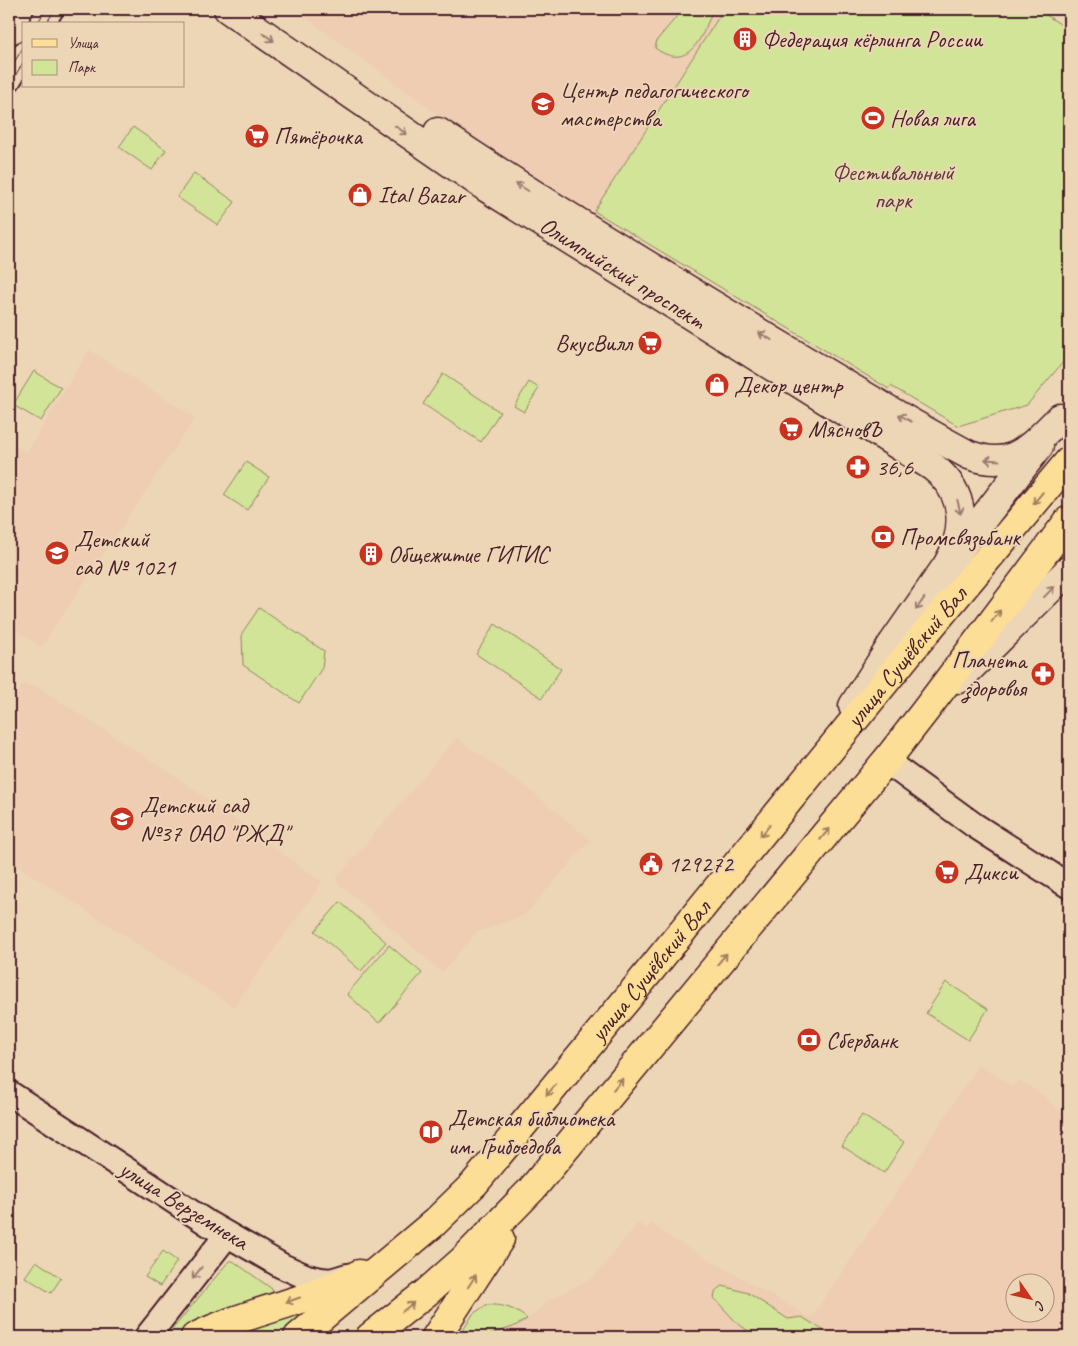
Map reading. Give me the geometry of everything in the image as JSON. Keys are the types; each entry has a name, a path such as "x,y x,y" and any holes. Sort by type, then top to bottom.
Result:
{"main road":[{"name":"Олимпийский проспект","path":"228,9 487,188 937,470 948,481 953,490 961,514 959,541 948,564"},
{"name":"Олимпийский проспект","path":"262,9 426,124 538,198 816,366 969,455 994,461 1013,457 1027,448 1065,413"},
{"path":"807,779 893,643 948,564 1065,413"},
{"name":"улица Сущёвский Вал","path":"298,1337 434,1223 474,1184 1069,461"},
{"name":"улица Сущёвский Вал","path":"370,1337 427,1292 463,1260 532,1189 886,761 1069,520"},
{"path":"925,711 1043,598 1069,570"},
{"path":"436,1337 532,1189"},
{"path":"195,1337 236,1320 332,1287 370,1267 434,1223"}],"street":[{"path":"43,22 51,9"},
{"path":"9,79 22,57"},
{"path":"886,761 974,825 1069,886"},
{"name":"улица Верземнека","path":"9,1092 228,1235 288,1269 307,1277 331,1280 340,1279 370,1267"},
{"path":"147,1337 228,1235"}],"shaded area":[{"name":"Центр педагогического мастерства","path":"294,9 724,9 594,211 567,198 443,118"},
{"name":"Детский сад № 1021","path":"89,350 195,418 41,647 9,625 9,442 27,452"},
{"name":"Детский сад №37 ОАО \"РЖД\"","path":"23,685 36,686 178,778 322,882 234,1007 9,860 9,709"},
{"path":"456,738 528,788 590,840 525,915 477,932 442,972 335,880"},
{"path":"979,1064 1013,1087 1018,1080 1042,1094 1069,1120 1069,1337 482,1337 513,1327 536,1314 546,1302 594,1277 638,1223 646,1229 651,1223 668,1236 811,1318 892,1199"}],"green space":[{"path":"683,9 713,9 699,40 693,48 686,54 677,56 667,55 655,48 657,40"},
{"name":"Фестивальный парк","path":"724,9 964,9 972,14 982,9 1037,9 1069,30 1069,355 1027,405 958,426 891,386 889,389 594,211"},
{"path":"133,127 166,150 152,170 119,147"},
{"path":"194,173 235,202 218,225 177,197"},
{"path":"34,371 61,388 41,421 13,405"},
{"path":"443,374 500,412 481,442 423,404"},
{"path":"529,382 539,388 524,412 514,406"},
{"path":"246,462 269,477 247,510 224,495"},
{"path":"259,608 324,651 322,668 299,703 243,665 242,633"},
{"path":"495,624 561,669 542,698 476,654"},
{"path":"340,902 386,942 361,971 315,931"},
{"path":"389,945 422,973 379,1023 347,994"},
{"path":"946,982 988,1009 968,1040 926,1013"},
{"path":"862,1115 904,1142 884,1173 842,1146"},
{"path":"163,1251 177,1261 160,1286 145,1277"},
{"path":"36,1261 61,1278 51,1293 25,1277"},
{"path":"229,1261 233,1261 272,1289 273,1293 201,1322 173,1337 166,1337"},
{"path":"723,1286 748,1293 788,1319 802,1317 834,1337 757,1337 737,1323 714,1298 716,1290"},
{"path":"486,1305 508,1308 518,1312 527,1319 513,1327 482,1337 459,1337 473,1314"},
{"path":"309,1311 309,1315 279,1337 230,1337"}],"tram line":[{"path":"38,22 46,9"},
{"path":"47,22 55,9"},
{"path":"9,71 22,49"},
{"path":"9,86 22,64"}],"place":[{"name":"Федерация кёрлинга России","path":"745,39"},
{"name":"Центр педагогического мастерства","path":"543,104"},
{"name":"Новая лига","path":"873,118"},
{"name":"Пятёрочка","path":"257,136"},
{"name":"Ital Bazar","path":"360,195"},
{"name":"ВкусВилл","path":"650,343"},
{"name":"Декор центр","path":"717,385"},
{"name":"МясновЪ","path":"791,429"},
{"name":"36,6","path":"858,467"},
{"name":"Промсвязьбанк","path":"883,537"},
{"name":"Детский сад № 1021","path":"57,553"},
{"name":"Общежитие ГИТИС","path":"371,554"},
{"name":"Планета здоровья","path":"1043,674"},
{"name":"Детский сад №37 ОАО \"РЖД\"","path":"122,819"},
{"name":"129272","path":"651,864"},
{"name":"Дикси","path":"947,872"},
{"name":"Сбербанк","path":"809,1040"},
{"name":"Детская библиотека им. Грибоедова","path":"431,1132"}]}
